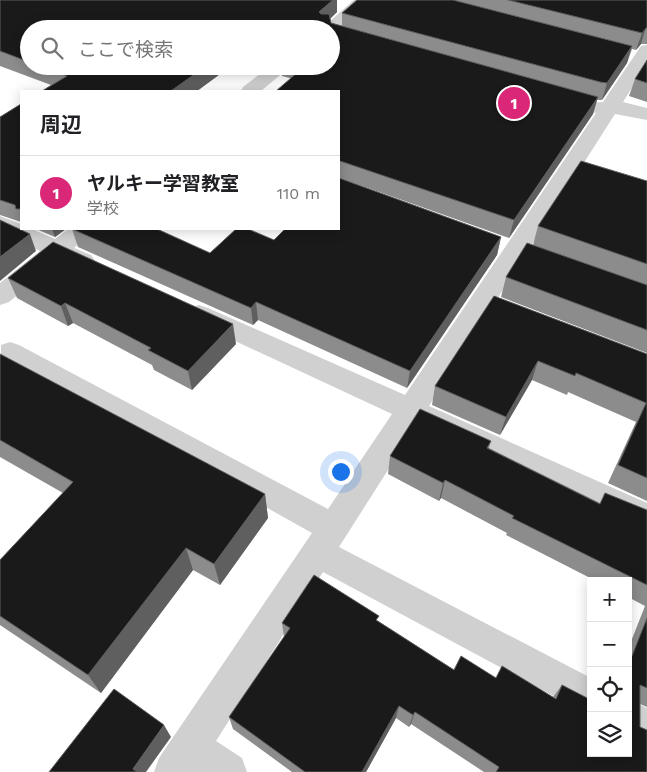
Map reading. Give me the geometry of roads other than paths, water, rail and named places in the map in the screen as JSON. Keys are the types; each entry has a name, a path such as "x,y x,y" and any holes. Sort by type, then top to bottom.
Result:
{"street":[{"path":"335,4 358,4"},
{"path":"339,20 358,4"},
{"path":"340,35 350,38"},
{"path":"228,772 182,759 410,411 491,305 515,250 609,107 637,54"},
{"path":"251,90 270,75"},
{"path":"574,101 593,106 623,108 647,114"},
{"path":"0,223 102,270"},
{"path":"0,296 81,230"},
{"path":"175,303 647,518"},
{"path":"10,352 587,696"},
{"path":"632,720 647,728"}],"place":[{"name":"ヤルキー学習教室","path":"514,103"}]}
